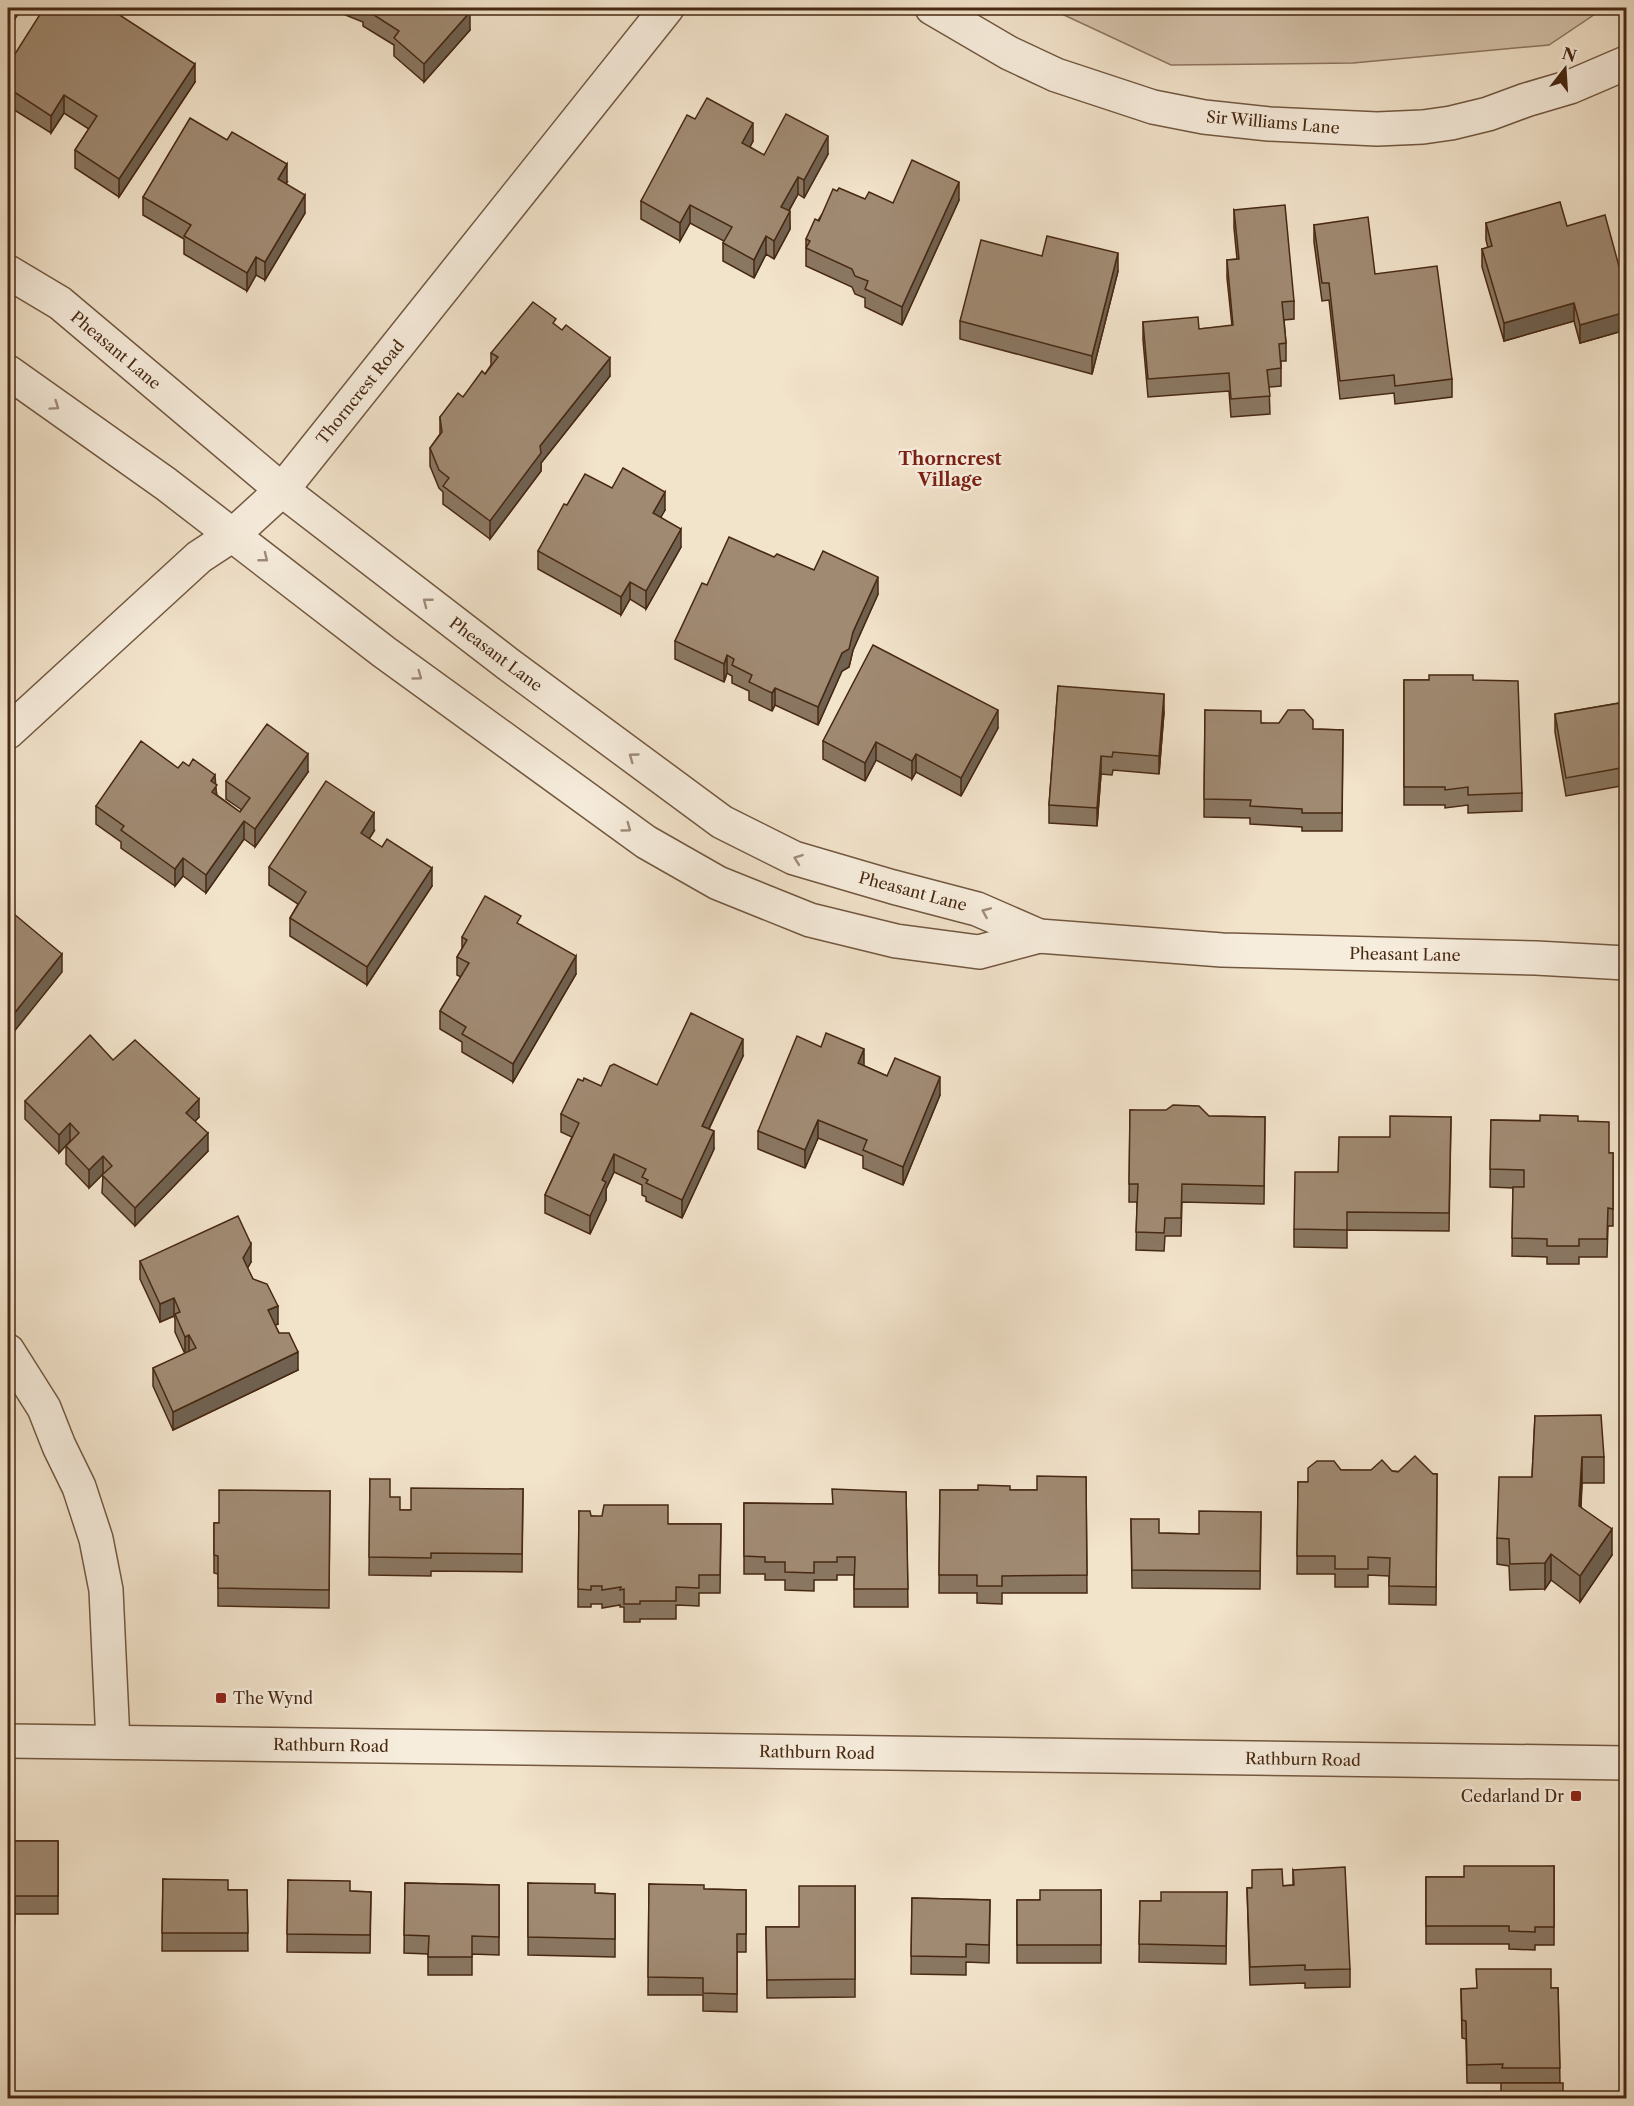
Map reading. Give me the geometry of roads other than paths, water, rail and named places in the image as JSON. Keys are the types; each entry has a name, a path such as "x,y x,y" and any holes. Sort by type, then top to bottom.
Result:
{"street":[{"name":"Thorncrest Road","path":"8,732 200,557 234,534 282,489 667,8"},
{"name":"Sir Williams Lane","path":"932,8 1009,53 1056,75 1154,107 1204,117 1269,124 1377,129 1451,123 1488,114 1570,87 1626,63"},
{"name":"Pheasant Lane","path":"8,272 60,303 282,489 508,664 722,822 794,858 977,909 1039,936 1222,950 1536,958 1626,963"},
{"name":"Pheasant Lane","path":"8,372 234,534 384,652 637,836 718,883 810,920 896,941 980,952 1039,936"},
{"path":"8,1352 44,1408 79,1487 96,1539 106,1590 113,1742"},
{"name":"Rathburn Road","path":"8,1741 1626,1763"}],"place":[{"name":"The Wynd","path":"221,1698"},
{"name":"Cedarland Dr","path":"1576,1796"}],"district":[{"name":"Thorncrest Village","path":"950,469"}]}
